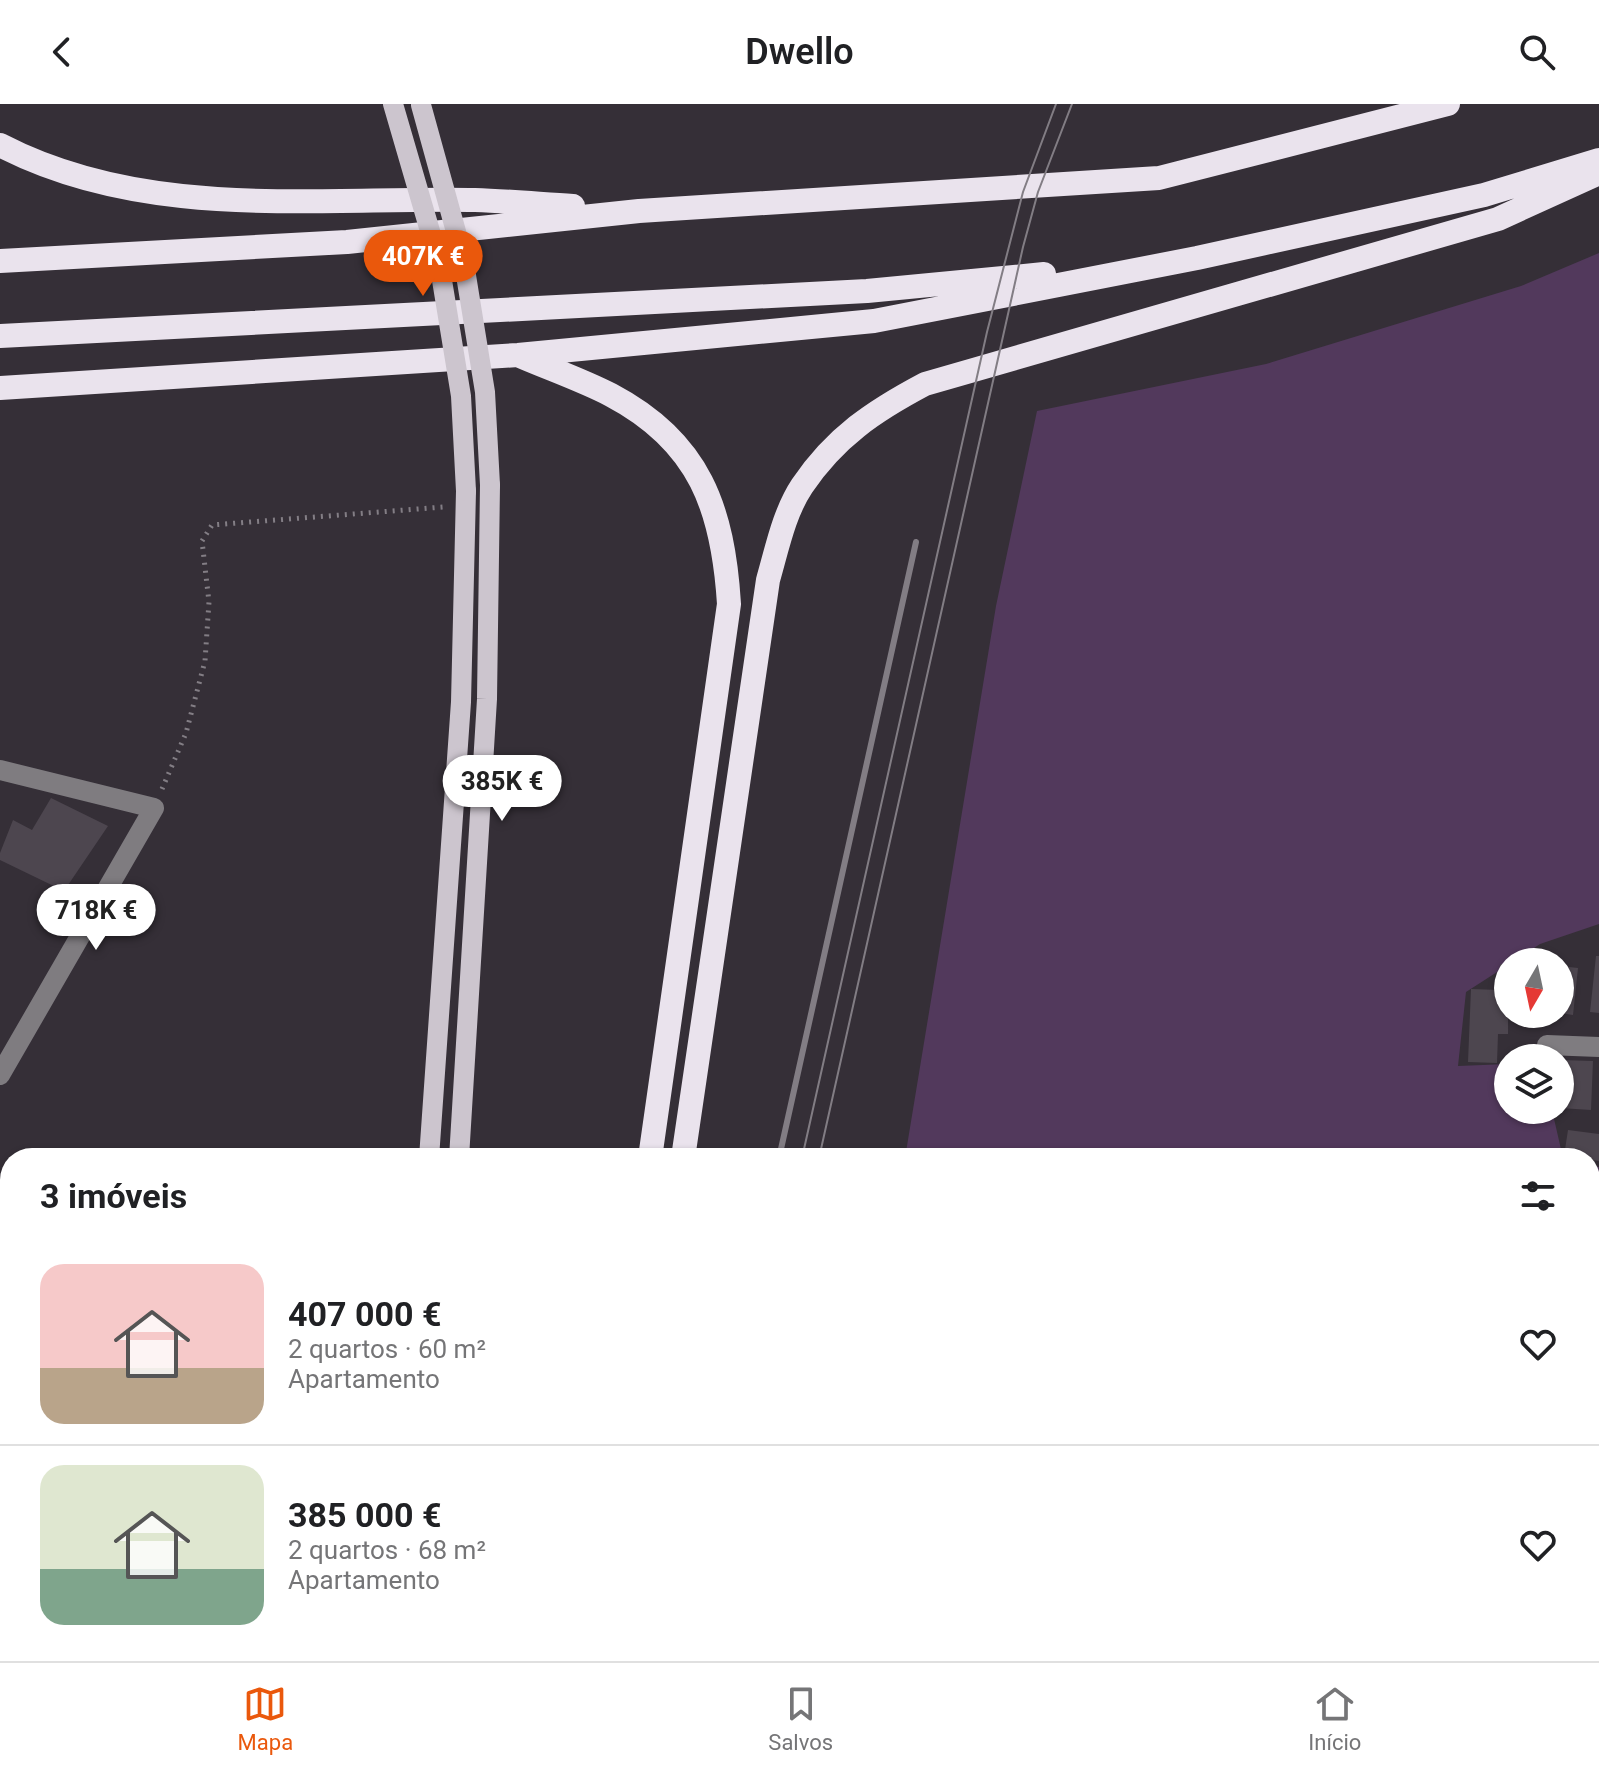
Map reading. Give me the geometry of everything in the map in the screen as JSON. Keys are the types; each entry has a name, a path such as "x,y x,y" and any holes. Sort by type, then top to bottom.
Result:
{"highway":[{"path":"0,261 347,242 639,211 1159,178 1448,104"},
{"path":"0,145 22,157 89,179 166,195 241,201 477,200 639,211"},
{"path":"0,388 518,355 874,321 1197,258 1484,195 1599,160"},
{"path":"684,1148 768,580 782,529 800,487 825,457 857,423 925,384 1498,219 1599,173"},
{"path":"0,336 867,291 1197,258"},
{"path":"518,355 611,395 649,419 674,442 700,476 715,512 726,557 729,604 651,1148"}],"main road":[{"path":"393,104 439,262 461,396 466,499 461,702 430,1148"},
{"path":"421,104 463,257 485,392 490,485 487,699 460,1148"}],"street":[{"path":"0,770 154,808 0,1075"},
{"path":"1574,1046 1599,1047"}],"path":[{"path":"154,808 186,733 205,661 209,602 202,541 212,525 440,507 466,499"}],"shaded area":[{"path":"1599,253 1599,924 1534,948 1494,948 1494,974 1466,992 1458,1066 1494,1065 1494,1124 1555,1124 1561,1148 907,1148 996,606 1037,411 1266,364 1521,286"}],"building":[{"path":"51,798 108,826 64,891 0,860 13,820 32,830"},
{"path":"1596,956 1599,956 1599,1013 1590,1012"},
{"path":"1574,968 1578,968 1574,1006"},
{"path":"1471,989 1494,990 1494,1028 1508,1028 1508,1034 1498,1034 1498,1044 1494,1044 1494,1063 1468,1062"},
{"path":"1574,1060 1593,1061 1591,1110 1574,1109"},
{"path":"1568,1130 1599,1134 1599,1148 1565,1148"}],"tram line":[{"path":"804,1148 987,332 1023,192 1056,104"},
{"path":"821,1148 1023,247 1038,192 1072,104"}],"railway":[{"path":"781,1148 916,542"}]}
